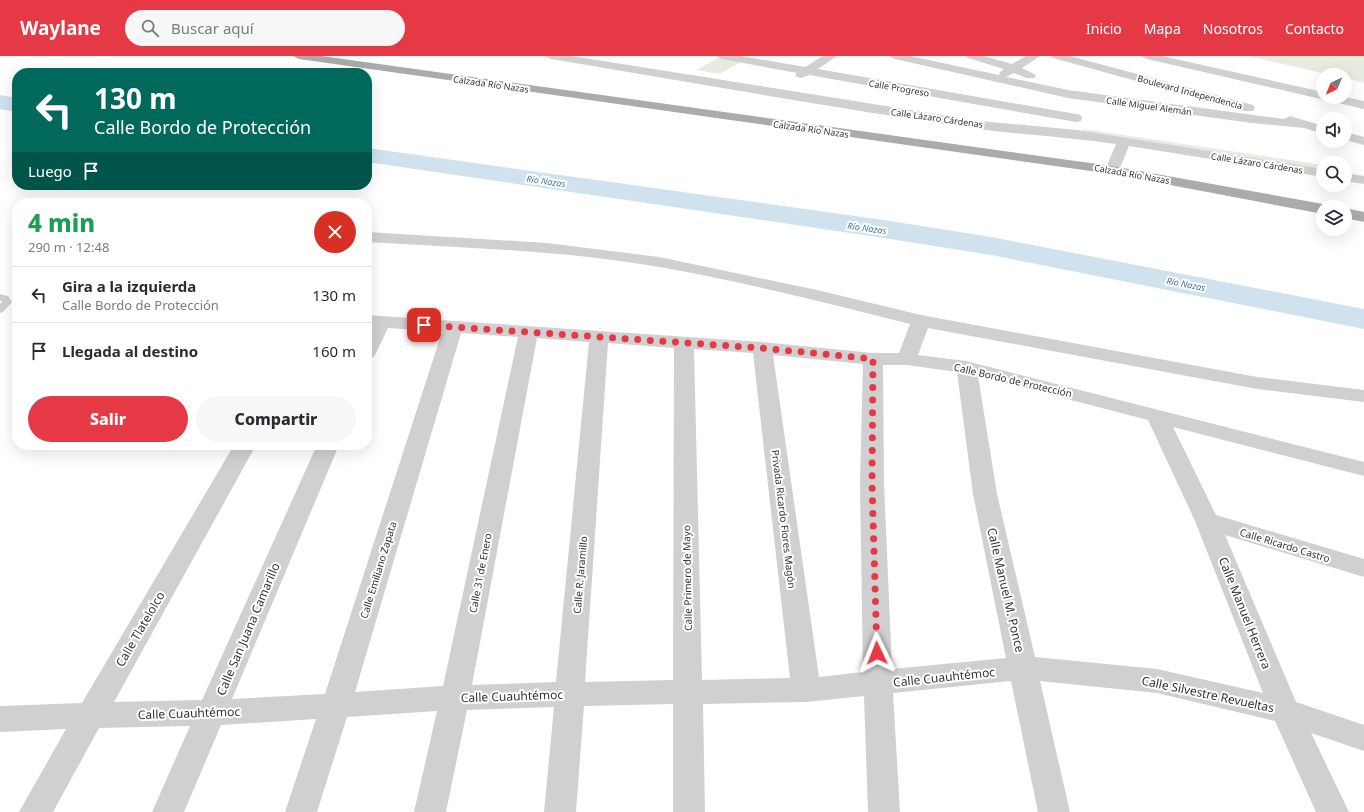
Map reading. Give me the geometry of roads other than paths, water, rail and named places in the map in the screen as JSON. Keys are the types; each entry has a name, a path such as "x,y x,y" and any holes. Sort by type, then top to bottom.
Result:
{"main road":[{"name":"Calzada Río Nazas","path":"299,56 725,117 1112,170 1316,208"},
{"path":"1352,214 1364,217"}],"street":[{"name":"Calle Lázaro Cárdenas","path":"551,56 908,114 986,125 1040,130 1077,127 1124,142 1316,173"},
{"path":"613,56 1000,121 1040,130"},
{"name":"Calle Progreso","path":"722,56 1005,107 1077,127"},
{"path":"784,85 830,56"},
{"name":"Calle Miguel Alemán","path":"895,56 997,80 1068,94 1252,120 1302,125"},
{"path":"972,56 1013,68 1068,94 1077,127 1316,163"},
{"path":"1000,121 1005,107 1005,97 997,80 1013,68 1034,56"},
{"name":"Boulevard Independencia","path":"1057,56 1241,105 1316,128"},
{"path":"1147,56 1316,94"},
{"path":"1352,102 1364,105"},
{"path":"1352,138 1364,141"},
{"path":"1112,170 1124,142"},
{"path":"1352,169 1364,170"},
{"path":"1352,178 1364,180"},
{"path":"372,237 547,248 659,262 817,295 921,321 1257,382 1364,396"},
{"name":"Calle Bordo de Protección","path":"374,321 528,333 762,348 873,359 907,359 966,367 1364,469"},
{"path":"907,359 921,321"},
{"name":"Calle Emiliano Zapata","path":"301,812 336,705 453,327"},
{"name":"Calle 31 de Enero","path":"430,812 455,698 528,333"},
{"name":"Calle R. Jaramillo","path":"560,812 599,337"},
{"name":"Calle Primero de Mayo","path":"684,343 688,812"},
{"name":"Privada Ricardo Flores Magón","path":"762,348 806,690"},
{"path":"873,359 872,483 878,684 884,812"},
{"name":"Calle Manuel M. Ponce","path":"966,367 985,494 1024,668 1054,812"},
{"name":"Calle Manuel Herrera","path":"1156,415 1207,522 1285,711 1333,812"},
{"name":"Calle Tlatelolco","path":"35,812 243,450"},
{"name":"Calle San Juana Camarillo","path":"168,812 326,450"},
{"name":"Calle Ricardo Castro","path":"1207,522 1364,568"},
{"name":"Calle Cuauhtémoc","path":"0,719 91,715 212,713 455,698 570,694 806,690 878,684 1024,668"},
{"name":"Calle Silvestre Revueltas","path":"1024,668 1157,681 1285,711 1364,738"}],"lane":[{"path":"0,297 5,298 7,302 0,310"}],"waterway":[{"name":"Río Nazas","path":"0,102 12,104"},
{"name":"Río Nazas","path":"372,156 884,229 991,246 1364,319"}]}
